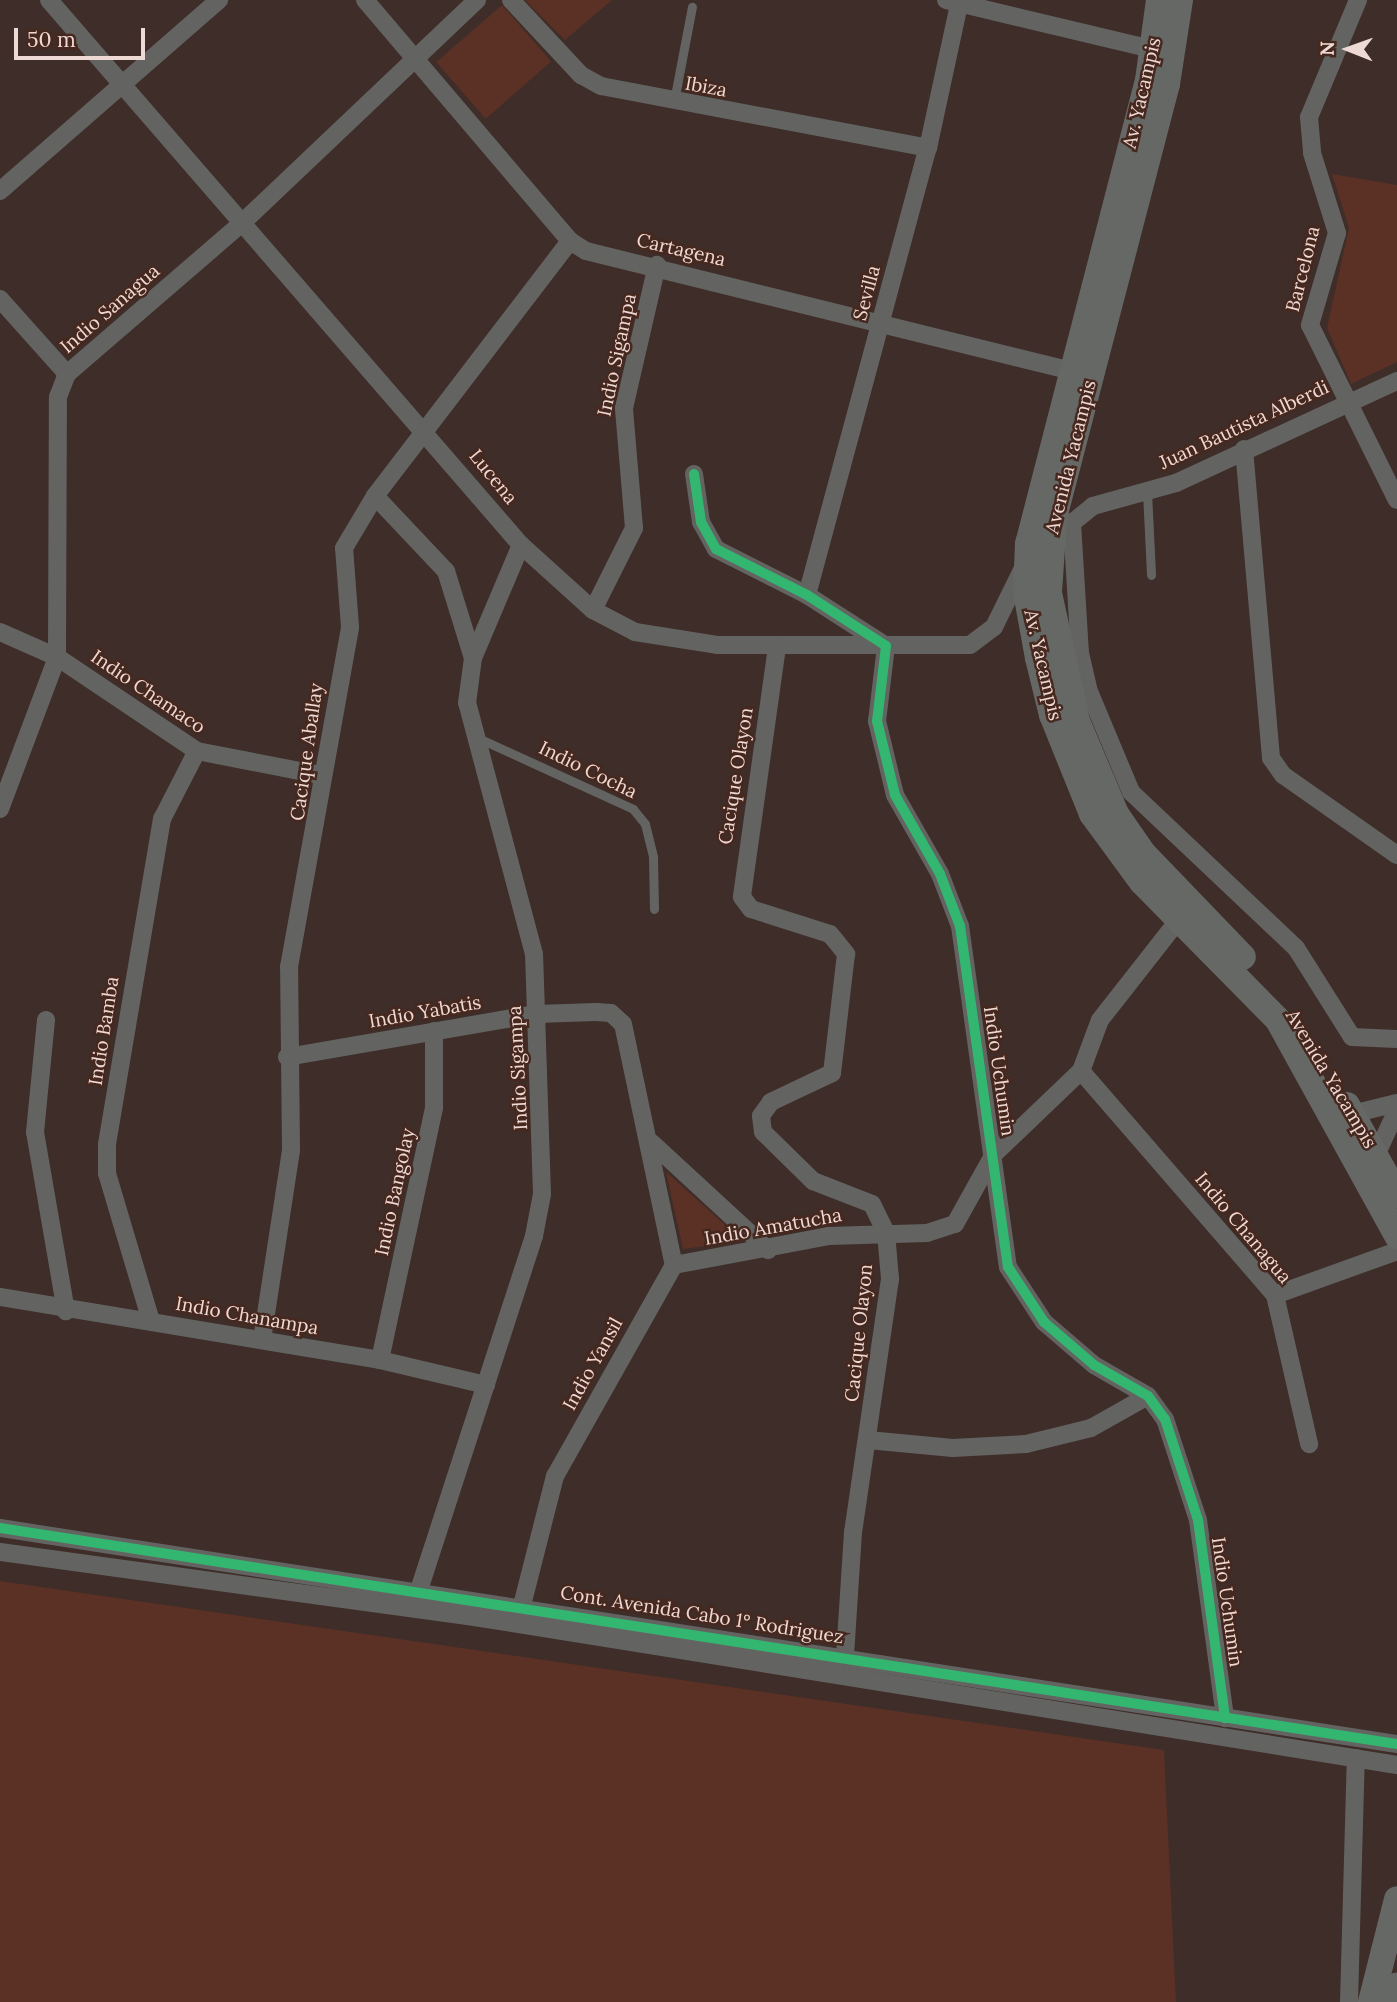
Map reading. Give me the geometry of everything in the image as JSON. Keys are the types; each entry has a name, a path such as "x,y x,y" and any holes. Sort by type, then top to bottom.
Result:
{"street":[{"name":"Lucena","path":"50,0 242,223 426,429 521,545 593,610 635,632 675,641 777,647 886,646 985,639 1024,566"},
{"path":"0,191 219,0"},
{"name":"Cartagena","path":"365,0 570,241 586,251 657,265 1080,373"},
{"name":"Indio Sanagua","path":"0,809 57,657 58,397 67,374 242,223 477,0"},
{"name":"Ibiza","path":"511,0 581,75 627,95 928,148"},
{"name":"Av. Yacampis","path":"1159,0 1163,51 1080,373 1024,566 1052,715 1092,814 1142,882 1278,1020 1371,1165 1397,1237"},
{"path":"955,1 1163,51 1180,0"},
{"name":"Barcelona","path":"1358,0 1308,117 1312,153 1337,233 1310,325 1397,500"},
{"name":"Sevilla","path":"807,595 928,148 955,1"},
{"name":"Cacique Aballay","path":"262,1340 291,1150 286,1057 289,967 313,854 321,775 350,627 344,548 375,496 570,241"},
{"name":"Indio Sigampa","path":"593,610 634,528 624,408 657,265"},
{"path":"0,299 67,374"},
{"name":"Avenida Yacampis","path":"1080,373 1063,521 1049,568 1055,635 1077,721 1115,814 1143,853 1279,995 1352,1114 1371,1165 1397,1195"},
{"name":"Juan Bautista Alberdi","path":"1063,521 1093,506 1147,492 1346,400 1397,381"},
{"path":"1244,449 1271,758 1283,775 1397,855"},
{"path":"694,474 701,522 716,549 807,595 886,646"},
{"path":"375,496 446,571 472,658"},
{"path":"1063,521 1080,653 1121,776 1296,948 1352,1037 1397,1039"},
{"name":"Indio Sigampa","path":"419,1590 486,1385 542,1194 536,1014 527,920 471,734 472,658 521,545"},
{"name":"Indio Chamaco","path":"0,632 57,657 197,751 321,775"},
{"name":"Indio Uchumin","path":"886,646 877,701 879,731 895,795 957,917 1008,1267 1024,1296 1069,1345 1148,1396 1173,1439 1198,1520 1225,1718"},
{"name":"Cacique Olayon","path":"777,647 742,898 751,909 830,934 846,954 832,1073 771,1102 761,1116 764,1132 813,1181 872,1204 886,1233 890,1279 867,1440 845,1655"},
{"name":"Indio Bamba","path":"151,1321 107,1172 107,1144 162,819 197,751"},
{"name":"Indio Amatucha","path":"674,1265 768,1250 829,1236 886,1233 955,1224 993,1154 1082,1071 1100,1020 1180,918"},
{"name":"Indio Yabatis","path":"286,1057 536,1014 596,1012 623,1024 652,1143"},
{"path":"46,1020 35,1132 66,1311"},
{"name":"Indio Bangolay","path":"380,1360 434,1108 433,1031"},
{"name":"Indio Chanagua","path":"1082,1071 1275,1295 1308,1444"},
{"path":"1352,1114 1397,1103"},
{"path":"1371,1165 1397,1110"},
{"path":"652,1143 768,1250"},
{"path":"652,1143 674,1265"},
{"path":"1275,1295 1397,1251"},
{"name":"Indio Yansil","path":"522,1605 555,1476 674,1265"},
{"name":"Indio Chanampa","path":"0,1297 66,1311 151,1321 380,1360 486,1385"},
{"path":"867,1440 953,1448 1026,1444 1091,1428 1148,1396"},
{"name":"Cont. Avenida Cabo 1° Rodriguez","path":"0,1528 522,1605 1397,1744"},
{"name":"Cont. Avenida Cabo 1° Rodriguez","path":"0,1552 482,1618 1397,1765"},
{"path":"1349,2002 1356,1758"},
{"path":"1371,2002 1383,1943 1397,1899"},
{"path":"1350,1977 1365,1974 1383,1943"},
{"path":"1393,2002 1397,1985"}],"lane":[{"path":"673,103 692,7"},
{"path":"1147,492 1151,575"},
{"name":"Indio Cocha","path":"471,734 633,809 645,824 653,857 654,909"}],"shaded area":[{"path":"525,0 612,0 565,40"},
{"path":"502,5 551,62 486,119 436,62"},
{"path":"1332,174 1397,185 1397,362 1351,384 1327,328 1349,228"},
{"path":"666,1172 743,1241 683,1249"},
{"path":"0,1581 1164,1750 1176,2002 0,2002"}],"cycle path":[{"path":"694,474 701,522 716,549 807,595 886,646 877,721 895,795 940,874 960,926 1008,1267 1044,1322 1094,1365 1148,1396 1165,1419 1198,1520 1225,1718"},
{"path":"0,1528 1397,1744"}]}
